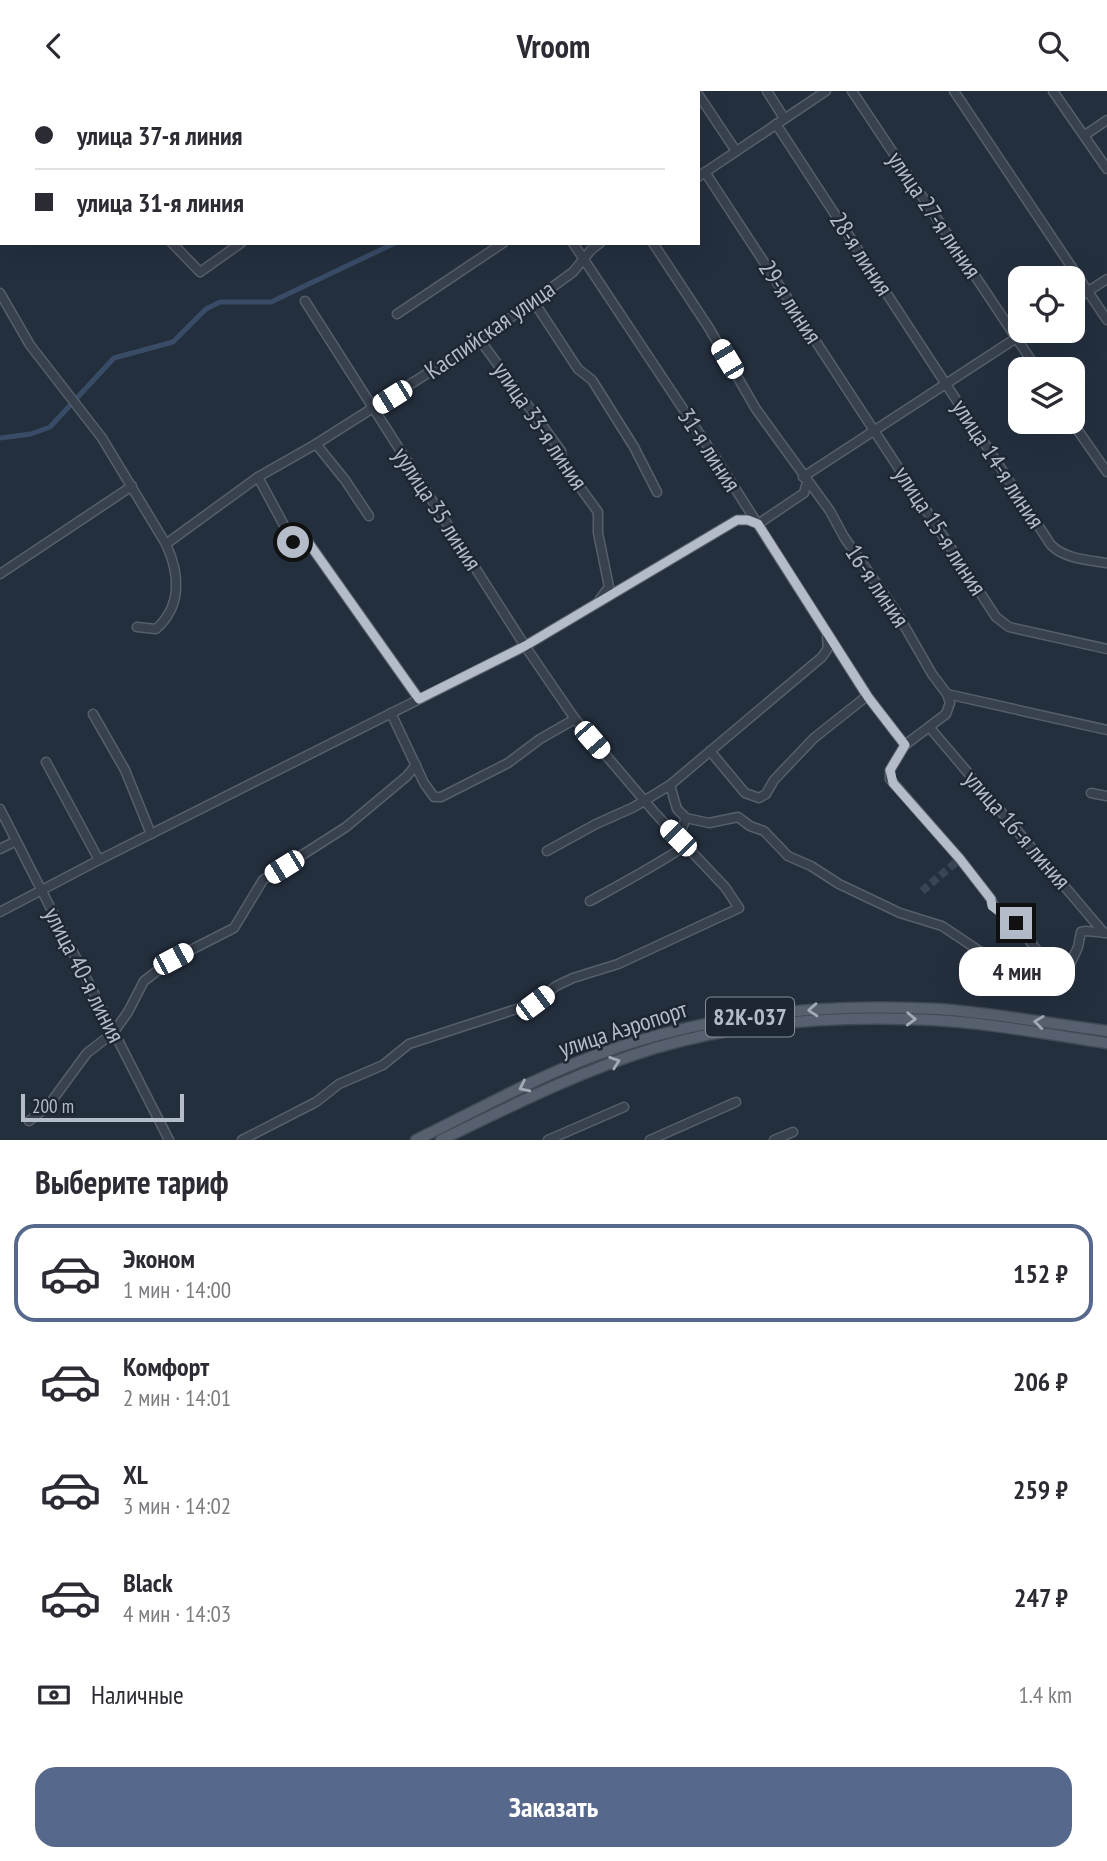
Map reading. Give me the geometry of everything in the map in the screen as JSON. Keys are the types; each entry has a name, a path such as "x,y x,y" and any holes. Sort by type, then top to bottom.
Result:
{"main road":[{"name":"улица Аэропорт","path":"416,1140 561,1069 599,1054 668,1033 787,1011 863,1007 941,1009 1107,1031"},
{"name":"улица Аэропорт","path":"441,1140 597,1068 657,1048 723,1033 778,1025 875,1018 936,1020 1107,1043"}],"street":[{"path":"767,91 785,118"},
{"path":"702,175 827,91"},
{"name":"улица 27-я линия","path":"852,91 1008,326"},
{"path":"954,91 1107,320"},
{"path":"1054,91 1107,169"},
{"path":"700,97 736,151"},
{"path":"1085,135 1107,120"},
{"name":"28-я линия","path":"776,124 945,383"},
{"name":"29-я линия","path":"702,175 876,431"},
{"path":"175,245 200,272 238,245"},
{"path":"397,314 500,245"},
{"name":"31-я линия","path":"574,245 758,524 867,696 905,745"},
{"name":"Каспийская улица","path":"166,544 258,477 373,409 480,340 573,272 597,245"},
{"name":"16-я линия","path":"654,245 709,328 756,409 830,511 844,537 897,613 932,674 947,694"},
{"path":"1085,294 1107,279"},
{"path":"0,293 30,345 102,438 172,557 176,599 167,619 156,629 137,627"},
{"name":"уулица 35 линия","path":"242,1140 316,1102 339,1084 383,1065 409,1044 535,1003 556,986 573,978 618,964 739,908 725,887 654,813 575,719 525,646 304,301"},
{"path":"534,302 578,369 592,380 634,447 657,492"},
{"name":"улица 33-я линия","path":"480,340 561,451 563,464 598,512 598,533 609,587 596,605"},
{"path":"0,912 525,646 737,520 758,524 804,492 805,479 1008,343"},
{"name":"улица 14-я линия","path":"945,383 1051,545 1058,552 1107,563"},
{"name":"улица 15-я линия","path":"876,431 996,617 1009,627 1107,649"},
{"path":"1080,434 1107,472"},
{"path":"316,444 369,516"},
{"path":"258,477 293,542 308,542 419,699"},
{"path":"0,574 132,486"},
{"path":"547,851 670,785 825,653 829,643 825,631"},
{"path":"947,694 950,703 948,710 905,745 890,770 893,783 960,859 991,899 992,906 1016,923 1050,965 1063,972"},
{"path":"947,694 1107,730"},
{"path":"710,751 745,793 759,798 766,794 774,780 814,738 867,696"},
{"path":"391,713 415,765 434,797 441,797 508,763 540,739 575,719"},
{"path":"93,714 125,770 151,834"},
{"name":"улица 16-я линия","path":"930,727 1106,933"},
{"path":"46,762 99,860"},
{"path":"30,1121 48,1106 87,1053 114,1032 144,981 173,959 234,928 263,880 346,827 407,776 415,765"},
{"path":"670,785 677,809 686,818 709,823 738,817 750,826 764,831 788,856 900,913 942,926 1003,966 1053,976 1067,971 1081,932 1106,933"},
{"path":"1091,793 1107,796"},
{"name":"улица 40-я линия","path":"0,809 169,1140"},
{"path":"678,838 686,818"},
{"path":"0,849 16,841"},
{"path":"590,901 685,846"},
{"path":"650,1140 736,1102"},
{"path":"548,1140 624,1107"},
{"path":"774,1140 793,1132"}],"waterway":[{"path":"0,438 31,434 50,427 114,358 173,342 206,309 220,302 271,302 391,245"}],"tunnel":[{"path":"922,891 960,859"}],"route":[{"path":"293,542 308,542 419,699 525,646 737,520 758,524 868,697 905,745 890,770 890,779 960,859 991,899 992,906 1016,923"}]}
